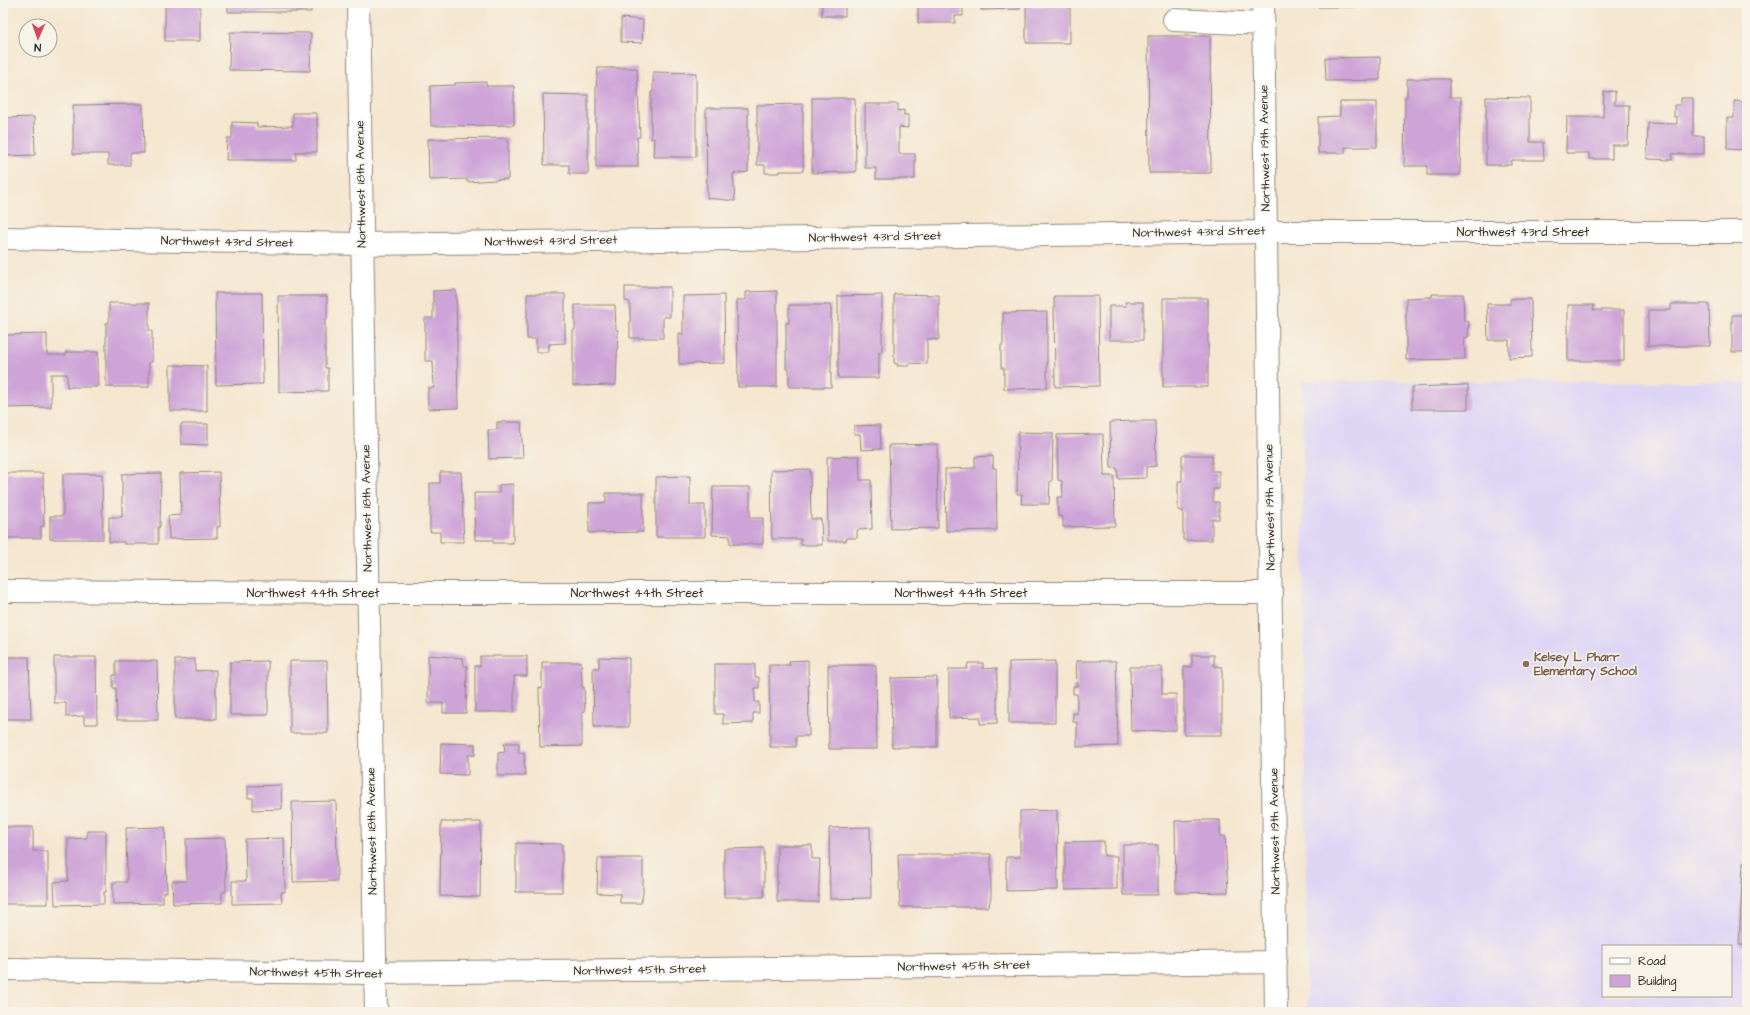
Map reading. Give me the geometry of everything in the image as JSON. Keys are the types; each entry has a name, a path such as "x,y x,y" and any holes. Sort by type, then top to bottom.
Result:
{"street":[{"name":"Northwest 18th Avenue","path":"358,3 374,974 376,1012"},
{"path":"1174,20 1263,14"},
{"name":"Northwest 19th Avenue","path":"1263,14 1272,593 1276,1012"},
{"name":"Northwest 43rd Street","path":"3,238 362,244 1267,232 1747,232"},
{"name":"Northwest 44th Street","path":"3,591 368,593 1272,593"},
{"name":"Northwest 45th Street","path":"3,969 374,974 1276,962"}],"shaded area":[{"name":"Kelsey L Pharr Elementary School","path":"1302,381 1747,382 1747,1012 1307,1012"}],"building":[{"path":"165,3 200,3 200,41 165,41"},
{"path":"228,3 311,3 311,12 228,12"},
{"path":"822,3 845,3 845,16 822,16"},
{"path":"918,3 963,3 963,16 955,16 955,23 918,23"},
{"path":"981,3 1020,3 1020,9 981,10"},
{"path":"1318,3 1362,3 1362,7 1318,7"},
{"path":"1026,6 1070,6 1070,43 1026,43"},
{"path":"621,18 643,20 642,43 621,42"},
{"path":"230,32 311,33 310,71 229,70"},
{"path":"1148,36 1210,36 1211,173 1149,173"},
{"path":"1380,57 1380,80 1326,81 1325,58"},
{"path":"598,68 637,68 640,137 637,137 638,167 596,167 596,86"},
{"path":"653,72 696,73 696,157 653,157 654,138 651,139 651,92 653,92"},
{"path":"1407,79 1450,79 1450,97 1461,97 1460,175 1427,175 1427,166 1404,166 1405,97 1407,97"},
{"path":"486,82 486,86 514,86 514,125 431,126 430,86 455,85 455,83"},
{"path":"1615,91 1615,105 1629,105 1628,145 1612,145 1612,159 1589,159 1589,153 1566,153 1567,117 1603,117 1604,92"},
{"path":"543,94 588,95 588,174 569,174 569,165 544,165"},
{"path":"1486,97 1530,98 1530,142 1543,142 1544,160 1512,160 1511,165 1486,165"},
{"path":"812,98 855,98 856,172 812,173"},
{"path":"1681,98 1693,98 1693,136 1704,136 1704,154 1672,154 1672,160 1647,159 1648,123 1677,124 1677,117 1674,117 1674,105 1681,105"},
{"path":"1734,101 1747,102 1747,150 1727,149 1727,118 1734,118"},
{"path":"1340,102 1377,102 1377,147 1345,147 1345,153 1318,153 1318,117 1340,116"},
{"path":"143,104 144,153 130,153 130,165 108,165 108,154 73,154 73,105"},
{"path":"803,104 803,171 780,171 780,173 765,173 765,165 757,165 757,105"},
{"path":"865,104 898,104 898,111 904,110 904,115 908,115 908,128 899,127 899,154 915,154 915,179 876,179 876,168 865,168"},
{"path":"706,108 748,108 748,172 733,174 735,201 707,198"},
{"path":"293,113 317,113 317,152 296,152 296,160 226,160 227,138 232,138 232,122 257,123 257,127 293,126"},
{"path":"34,117 35,155 3,156 3,118"},
{"path":"508,138 508,179 467,182 467,179 429,180 428,139"},
{"path":"625,287 670,287 670,317 663,317 663,338 630,338 630,302 625,301"},
{"path":"456,290 458,408 428,409 428,388 434,388 433,361 425,361 425,318 433,318 433,291"},
{"path":"777,291 777,387 738,387 737,300 746,300 746,292"},
{"path":"215,293 262,293 263,384 216,385"},
{"path":"527,294 565,294 565,343 549,344 549,352 536,352 536,339 527,339"},
{"path":"894,294 939,295 939,340 927,339 927,364 909,363 909,366 897,366 898,364 894,363"},
{"path":"1432,294 1463,294 1464,321 1469,321 1468,337 1464,338 1465,359 1406,360 1406,298 1432,297"},
{"path":"724,295 725,363 679,364 679,333 683,334 683,296"},
{"path":"882,295 882,352 879,352 879,378 838,378 838,296"},
{"path":"278,296 327,296 327,319 325,319 325,368 328,368 328,391 279,392"},
{"path":"1054,296 1098,296 1099,386 1055,387"},
{"path":"1163,298 1208,298 1208,387 1163,387"},
{"path":"1510,299 1531,299 1532,357 1509,358 1509,340 1488,340 1487,304 1510,304"},
{"path":"1125,302 1143,302 1143,340 1109,340 1109,306 1126,306"},
{"path":"109,303 149,303 149,331 152,331 152,362 149,362 149,387 106,387 106,323 109,323"},
{"path":"1671,304 1709,304 1710,346 1648,346 1648,310 1671,310"},
{"path":"575,305 615,305 616,330 618,330 616,385 573,386 573,330 575,330"},
{"path":"789,305 831,305 831,387 789,387 789,369 786,369 786,323 789,323"},
{"path":"1568,305 1594,305 1593,310 1624,310 1624,361 1568,361"},
{"path":"1047,312 1047,388 1004,389 1004,368 1001,368 1003,313"},
{"path":"1732,315 1747,315 1747,352 1732,352"},
{"path":"47,334 47,355 66,355 66,352 98,352 98,387 67,387 67,374 51,374 51,407 3,408 3,335"},
{"path":"170,365 207,366 207,411 170,411"},
{"path":"1468,385 1468,409 1412,409 1412,387"},
{"path":"1155,421 1156,466 1146,467 1146,478 1118,479 1117,468 1111,468 1110,422"},
{"path":"497,422 521,422 523,458 489,459 488,430 497,430"},
{"path":"181,424 208,424 208,445 181,444"},
{"path":"880,425 881,449 861,450 860,434 854,434 854,426"},
{"path":"1018,432 1053,433 1052,481 1050,481 1049,504 1021,504 1022,494 1017,494"},
{"path":"1103,434 1104,476 1114,476 1115,526 1063,527 1063,517 1058,516 1057,497 1063,497 1062,481 1058,480 1057,435"},
{"path":"937,444 938,528 891,529 889,445"},
{"path":"1182,455 1212,455 1212,471 1219,471 1219,489 1213,489 1213,502 1219,502 1219,519 1212,519 1212,540 1183,540 1183,511 1178,510 1178,481 1182,481"},
{"path":"859,456 860,480 871,480 872,529 857,530 857,538 847,538 846,541 828,541 827,457"},
{"path":"993,456 993,468 996,468 997,530 946,531 945,469 975,468 975,457"},
{"path":"810,469 811,519 821,519 822,545 801,545 801,539 772,539 771,470"},
{"path":"219,472 220,527 217,527 217,538 169,539 168,516 181,515 180,473"},
{"path":"440,472 461,472 464,542 440,542 440,532 430,532 430,483 440,483"},
{"path":"4,473 43,473 44,526 41,526 41,538 3,538"},
{"path":"161,473 160,527 158,527 158,544 124,544 124,542 109,542 109,517 122,517 122,474"},
{"path":"63,474 102,474 103,539 50,539 50,516 63,516"},
{"path":"690,476 690,505 705,505 705,537 656,537 656,477"},
{"path":"513,484 513,543 493,543 493,540 475,540 474,493 499,493 499,485"},
{"path":"713,487 750,487 750,518 763,518 763,544 730,544 730,536 712,535"},
{"path":"606,493 643,493 643,532 589,533 589,503 606,503"},
{"path":"428,655 463,658 464,666 467,666 466,713 443,713 443,703 428,703"},
{"path":"1192,655 1214,655 1214,666 1222,667 1222,735 1184,735 1184,667 1192,667"},
{"path":"480,656 527,656 527,676 514,676 514,712 475,712 475,666 480,666"},
{"path":"3,657 29,657 31,719 3,719"},
{"path":"54,657 96,657 97,724 84,724 84,716 66,717 66,703 54,703"},
{"path":"599,657 629,658 629,727 594,727 593,668 599,668"},
{"path":"195,659 195,671 216,670 216,719 175,719 175,660"},
{"path":"808,660 809,736 796,736 796,747 770,747 769,665 790,665 789,661"},
{"path":"116,661 157,661 158,720 117,720 116,688 113,688 113,675 116,675"},
{"path":"268,661 268,715 230,715 230,662"},
{"path":"290,661 327,661 328,733 290,733"},
{"path":"1055,661 1055,723 1009,723 1009,662"},
{"path":"1076,661 1116,661 1118,746 1077,747 1077,722 1073,722 1073,713 1077,714 1077,694 1073,694 1073,686 1077,686"},
{"path":"542,662 581,662 585,711 582,712 582,746 540,747 539,687 542,688"},
{"path":"968,663 983,663 983,669 997,668 997,723 980,724 980,717 949,718 949,669 967,669"},
{"path":"715,664 755,664 755,677 759,677 759,688 755,688 755,702 759,702 759,713 753,713 753,723 723,724 723,714 715,714"},
{"path":"828,665 876,665 877,749 829,749"},
{"path":"1130,667 1162,667 1162,694 1176,694 1176,730 1131,731"},
{"path":"937,677 937,747 892,747 891,678"},
{"path":"441,743 475,744 475,755 468,755 468,775 440,774"},
{"path":"504,743 519,743 519,753 524,753 525,776 498,776 498,753 505,752"},
{"path":"281,785 282,809 253,810 253,798 248,798 248,786"},
{"path":"336,801 337,881 293,882 292,802"},
{"path":"1057,810 1058,890 1006,891 1006,857 1020,857 1020,811"},
{"path":"1220,820 1220,836 1225,836 1228,892 1176,893 1175,821"},
{"path":"441,822 481,822 480,897 440,896"},
{"path":"5,827 33,827 33,851 48,851 48,904 3,904 3,839 5,839"},
{"path":"165,827 167,892 163,892 163,903 113,904 113,882 127,882 126,828"},
{"path":"870,827 871,898 830,899 829,828"},
{"path":"87,831 106,831 106,892 104,892 104,904 55,905 54,882 68,881 68,839 87,838"},
{"path":"225,838 226,892 222,892 222,903 173,904 172,881 187,881 186,839"},
{"path":"284,838 285,892 281,892 282,903 232,904 232,881 246,881 245,839"},
{"path":"1104,841 1104,856 1117,856 1117,889 1065,890 1065,842"},
{"path":"516,843 562,844 562,892 516,892"},
{"path":"777,845 812,845 812,859 820,859 818,902 777,902"},
{"path":"1123,845 1158,845 1158,895 1123,895"},
{"path":"764,848 764,897 724,897 724,849"},
{"path":"898,854 991,854 991,895 989,907 900,907"},
{"path":"598,858 643,858 643,893 641,903 620,903 620,894 597,893"},
{"path":"1743,863 1747,863 1747,945 1739,945"}],"place":[{"name":"Kelsey L Pharr Elementary School","path":"1526,664"}]}
